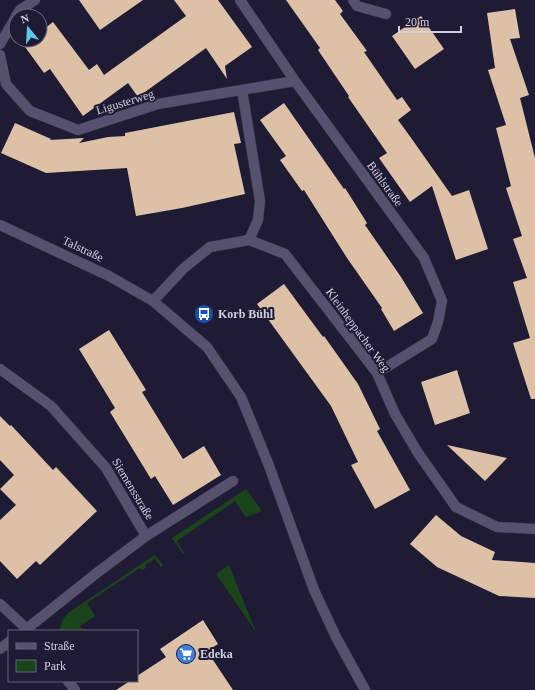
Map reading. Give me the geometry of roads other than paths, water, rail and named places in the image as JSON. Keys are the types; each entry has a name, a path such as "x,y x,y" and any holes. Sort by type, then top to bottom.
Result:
{"street":[{"path":"23,8 35,0"},
{"name":"Bühlstraße","path":"240,0 295,81 424,258 442,301 438,322 432,339 377,373"},
{"path":"353,0 357,6 386,14"},
{"path":"0,44 8,30"},
{"name":"Ligusterweg","path":"0,55 6,84 30,111 78,130 158,104 295,81"},
{"path":"153,300 184,268 210,247 250,240 258,220 260,201 242,90"},
{"name":"Talstraße","path":"0,226 109,276 153,300 207,347 241,397 270,469 314,590 336,638 365,690"},
{"name":"Kleinheppacher Weg","path":"250,240 285,254 377,373 395,414 418,453 456,507 497,527 535,529"},
{"name":"Siemensstraße","path":"0,369 51,406 106,468 146,536 98,572 27,630"},
{"path":"146,536 233,481"},
{"path":"0,604 27,630"},
{"path":"0,649 8,643"},
{"path":"69,682 75,690"}],"place":[{"name":"Korb Bühl","path":"204,314"},
{"name":"Edeka","path":"186,654"}]}
